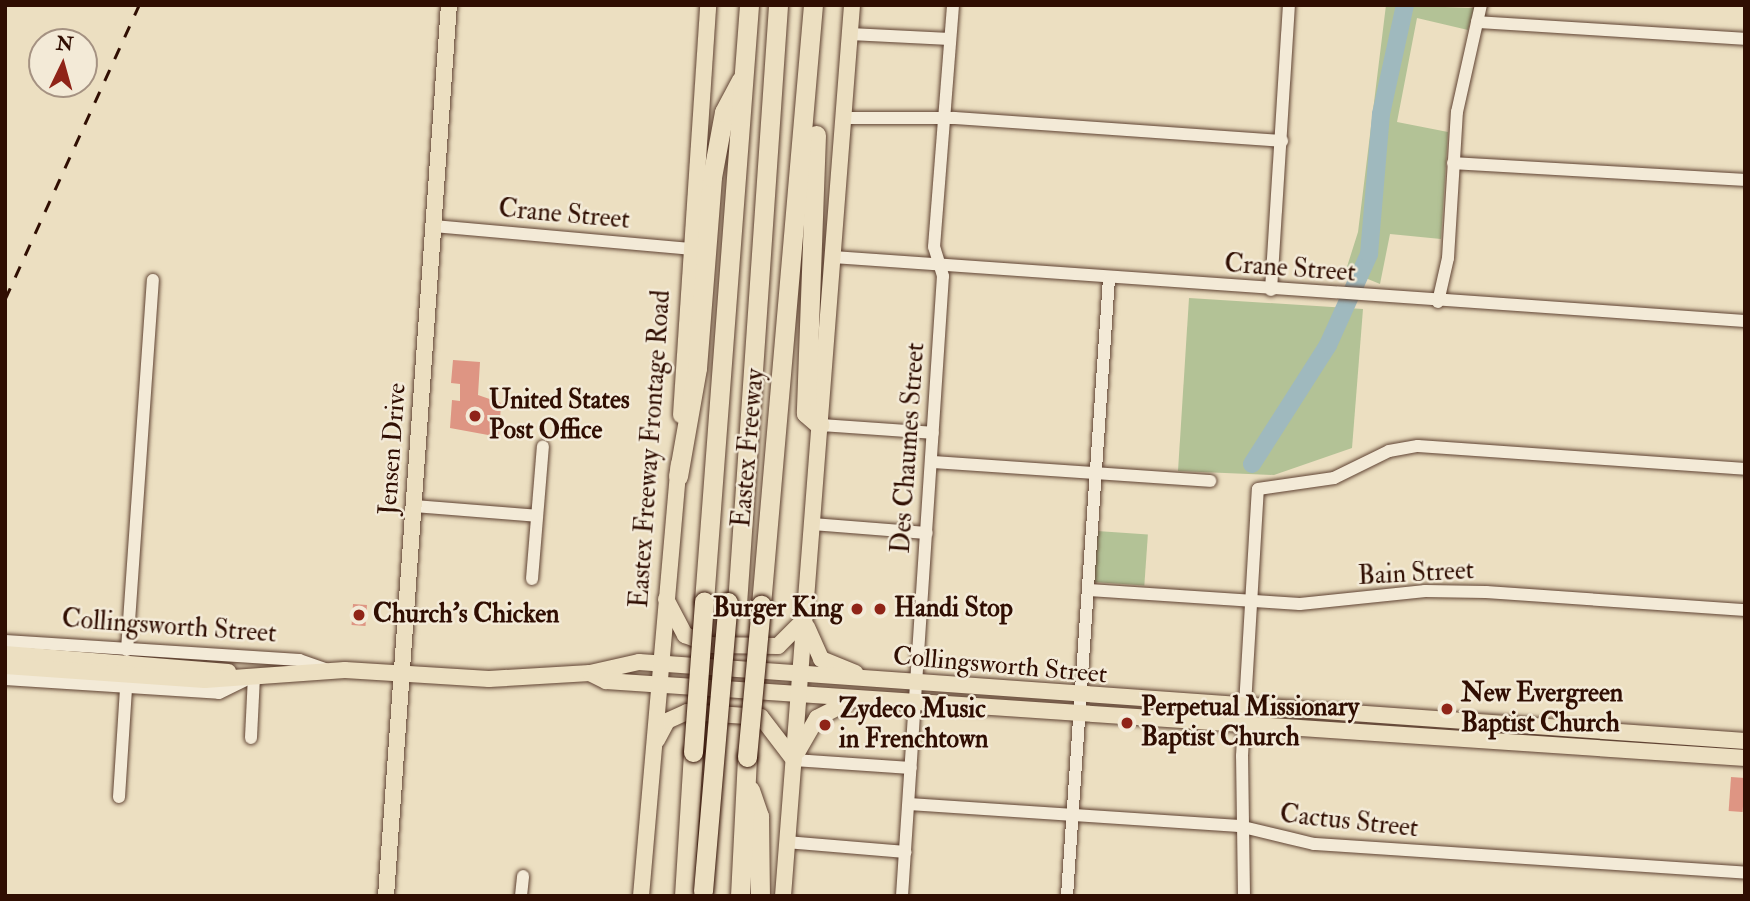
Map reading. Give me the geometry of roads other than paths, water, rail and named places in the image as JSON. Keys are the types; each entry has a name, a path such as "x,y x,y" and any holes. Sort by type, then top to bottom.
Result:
{"highway":[{"name":"Eastex Freeway","path":"701,895 693,752 749,5"},
{"path":"701,895 732,603 778,5"},
{"name":"Eastex Freeway","path":"740,896 747,757 813,5"},
{"path":"678,476 697,368 712,177 724,112 745,73"},
{"path":"808,81 816,112 806,413 820,425"},
{"path":"701,895 724,753 732,603"},
{"path":"746,779 759,816 760,896"}],"main road":[{"name":"Jensen Drive","path":"386,896 449,5"},
{"name":"Eastex Freeway Frontage Road","path":"641,896 659,664 678,476 690,249 708,5"},
{"path":"783,896 852,5"},
{"path":"665,596 685,635 711,645 779,646 805,618"},
{"path":"805,618 821,659 882,681"},
{"name":"Collingsworth Street","path":"5,654 123,669"},
{"name":"Collingsworth Street","path":"5,666 254,676 328,671 489,679 590,673 604,666 659,664 882,681 917,693"},
{"name":"Collingsworth Street","path":"590,673 606,681 871,699 917,693 1745,758"},
{"path":"794,760 824,712 838,703 871,699"},
{"path":"654,747 667,721 687,712 761,717 794,760"},
{"name":"Collingsworth Street","path":"1246,718 1745,741"}],"street":[{"name":"Des Chaumes Street","path":"902,896 932,462 941,265 934,247 953,5"},
{"path":"1271,290 1289,5"},
{"path":"1438,302 1448,258 1459,98 1481,5"},
{"path":"1477,22 1745,39"},
{"path":"849,34 950,39"},
{"path":"843,118 943,120 1282,141"},
{"path":"1453,163 1745,180"},
{"name":"Crane Street","path":"434,226 690,249"},
{"name":"Crane Street","path":"833,257 1335,295 1745,321"},
{"path":"1067,896 1109,278"},
{"path":"119,796 123,669 153,280"},
{"path":"820,425 933,433"},
{"path":"532,579 543,446"},
{"path":"1244,896 1248,828 1246,718 1258,489 1334,478 1389,451 1418,446 1745,469"},
{"path":"932,462 1210,481"},
{"path":"414,506 537,516"},
{"path":"812,524 927,533"},
{"name":"Bain Street","path":"1089,590 1300,604 1486,592 1745,610"},
{"name":"Collingsworth Street","path":"5,640 123,669"},
{"name":"Collingsworth Street","path":"5,679 123,669 299,660 328,671"},
{"path":"251,738 254,676"},
{"path":"794,760 911,768"},
{"name":"Cactus Street","path":"909,804 1248,828 1314,845 1745,873"},
{"path":"786,842 906,852"},
{"path":"521,896 523,876"}],"waterway":[{"path":"1252,464 1328,345 1369,254 1381,114 1405,5"}],"railway":[{"path":"5,299 139,5"}],"place":[{"name":"United States Post Office","path":"475,416"},
{"name":"Burger King","path":"857,609"},
{"name":"Handi Stop","path":"880,609"},
{"name":"Church's Chicken","path":"359,615"},
{"name":"New Evergreen Baptist Church","path":"1447,709"},
{"name":"Perpetual Missionary Baptist Church","path":"1127,723"},
{"name":"Zydeco Music in Frenchtown","path":"825,725"}]}
